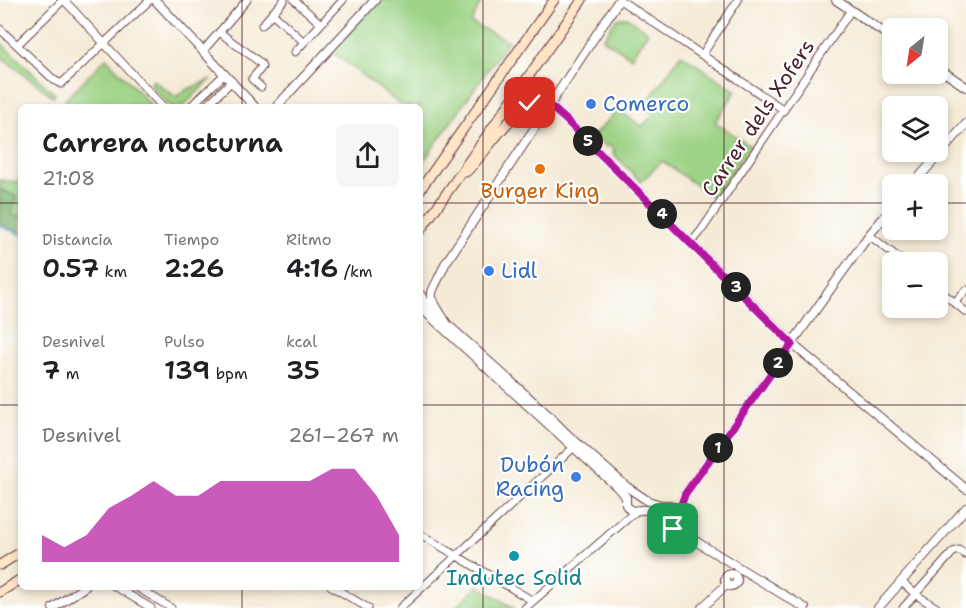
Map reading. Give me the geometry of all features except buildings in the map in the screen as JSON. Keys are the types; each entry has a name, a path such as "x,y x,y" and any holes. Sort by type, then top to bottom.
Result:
{"main road":[{"path":"423,186 554,0"},
{"path":"423,227 582,0"},
{"path":"454,181 478,161 513,117 530,103 540,101 549,105"},
{"path":"530,103 542,108 544,114"},
{"path":"0,565 18,554"},
{"path":"0,592 18,581"}],"street":[{"path":"17,45 64,0 160,104"},
{"path":"0,29 57,82 62,84 150,0"},
{"path":"155,0 252,104"},
{"path":"203,51 248,0"},
{"path":"262,25 284,0"},
{"path":"294,0 321,24"},
{"path":"295,52 343,0"},
{"path":"280,104 375,0"},
{"path":"447,324 434,305 431,296 432,289 619,0 784,110"},
{"path":"702,55 738,0"},
{"path":"836,0 882,31"},
{"name":"Carrer dels Xofers","path":"691,243 851,10"},
{"path":"272,13 304,42"},
{"path":"220,32 235,46 242,47 261,64 262,67 252,79 261,87"},
{"path":"193,104 225,74"},
{"path":"948,75 966,87"},
{"path":"208,104 232,81"},
{"path":"549,105 792,344 966,489"},
{"path":"922,174 966,124"},
{"path":"670,505 684,495 882,220"},
{"path":"869,235 891,252"},
{"path":"954,303 966,290"},
{"path":"948,298 966,312"},
{"path":"423,299 431,311 547,414 564,432 637,494 654,503 670,505 679,515 684,529 692,539"},
{"path":"423,314 616,486 631,511 650,511 737,571 805,608"},
{"path":"423,587 573,448"},
{"path":"622,523 626,501 632,493 637,494"},
{"path":"668,523 672,523 679,515 684,495"},
{"path":"878,608 966,508"},
{"path":"525,608 636,511"},
{"path":"423,536 533,601"},
{"path":"903,608 956,550 966,555"},
{"path":"702,608 726,585 736,584 737,571"},
{"path":"901,581 915,594 938,608"},
{"path":"52,608 80,590"},
{"path":"121,590 151,608"},
{"path":"142,590 171,608"},
{"path":"338,590 368,608"},
{"path":"400,608 420,590"}],"green space":[{"path":"380,0 482,0 471,23 508,41 423,162 423,104 399,104 332,52"},
{"path":"627,17 648,32 631,57 603,39 616,19"},
{"path":"0,42 55,94 53,97 0,56"},
{"path":"681,54 736,91 715,122 750,146 714,198 662,161 641,182 613,153 615,151 609,145 606,147 594,135 618,110 642,126 654,114 644,107"},
{"path":"106,58 150,104 70,104 65,100"},
{"path":"211,79 185,104 168,104 150,85 153,80 176,97"},
{"path":"0,180 18,180 18,232 0,226"},
{"path":"0,189 15,196 11,213 13,216 18,216 18,232 0,226"},
{"path":"478,586 514,608 455,608"}],"waterway":[{"path":"0,226 18,234"}],"place":[{"name":"Comerco","path":"591,104"},
{"name":"Burger King","path":"540,169"},
{"name":"Lidl","path":"489,271"},
{"name":"Dubón Racing","path":"576,477"},
{"name":"Indutec Solid","path":"514,556"}],"route":[{"path":"530,103 545,102 564,118 792,344 685,494 678,519 676,522 668,523 673,529"}]}
